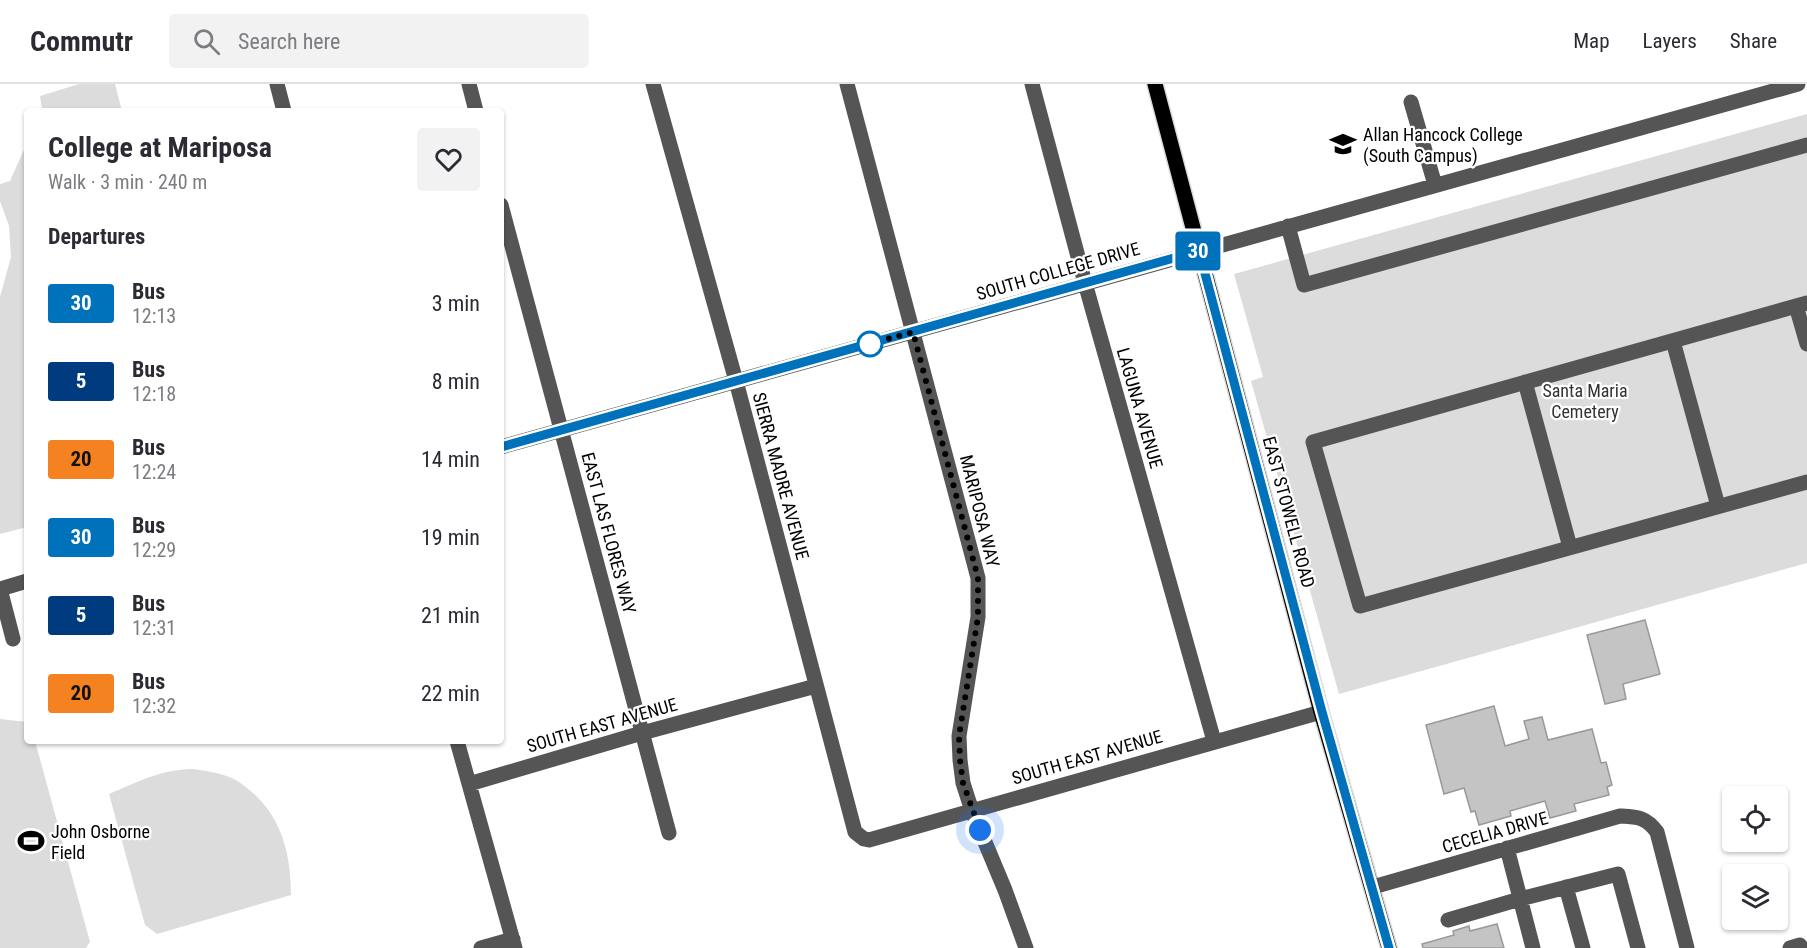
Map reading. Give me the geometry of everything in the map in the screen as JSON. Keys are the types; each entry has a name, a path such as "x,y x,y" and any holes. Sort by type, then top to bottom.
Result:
{"main road":[{"name":"EAST STOWELL ROAD","path":"1155,84 1322,712 1389,948"}],"street":[{"path":"277,84 283,108"},
{"path":"469,84 475,108"},
{"name":"SIERRA MADRE AVENUE","path":"653,84 736,381 855,832 864,839"},
{"name":"MARIPOSA WAY","path":"847,84 978,578 978,617 959,736 963,783 1026,948"},
{"name":"LAGUNA AVENUE","path":"1032,84 1085,283 1214,741"},
{"name":"SOUTH COLLEGE DRIVE","path":"504,446 1798,84"},
{"path":"1411,102 1435,185"},
{"path":"1288,226 1304,285 1807,145"},
{"name":"EAST LAS FLORES WAY","path":"504,216 669,832"},
{"path":"1807,344 1802,304 1313,442 1360,606 1807,482"},
{"path":"1673,341 1718,506"},
{"path":"1525,382 1570,548"},
{"path":"13,639 0,589 24,582"},
{"name":"SOUTH EAST AVENUE","path":"469,784 642,733 816,686"},
{"name":"SOUTH EAST AVENUE","path":"864,839 869,840 1322,712"},
{"path":"458,744 514,944 481,948"},
{"name":"CECELIA DRIVE","path":"1373,887 1620,816 1638,817 1650,823 1657,832 1687,948"},
{"path":"1507,849 1533,948"},
{"path":"1448,920 1618,874 1638,948"},
{"path":"1566,887 1583,948"}],"green space":[{"path":"79,84 115,84 121,108 42,108 40,96"},
{"name":"Santa Maria Cemetery","path":"1807,114 1807,563 1339,694 1251,381 1263,377 1234,274"},
{"path":"24,150 24,528 0,534 0,297 11,257 9,226 0,201 0,184 10,181"},
{"name":"John Osborne Field","path":"0,719 24,722 24,744 36,744 90,942 86,948 0,948"},
{"path":"193,769 234,779 261,801 271,814 285,844 291,895 157,934 145,925 109,794 160,774"}],"building":[{"path":"1645,620 1660,674 1623,684 1626,699 1605,704 1587,635"},
{"path":"1494,706 1505,746 1529,739 1524,721 1542,717 1548,740 1592,729 1601,763 1606,762 1612,785 1607,787 1609,795 1574,804 1576,811 1550,818 1545,801 1510,811 1511,816 1479,825 1475,811 1471,812 1464,788 1444,794 1426,725"},
{"path":"1497,924 1504,948 1423,948 1422,944 1454,935 1453,931 1469,926 1470,931"}],"bus line":[{"name":"30","path":"504,446 1199,251 1322,712 1389,948"}],"place":[{"name":"Allan Hancock College (South Campus)","path":"1343,144"},
{"name":"John Osborne Field","path":"31,841"}],"route":[{"path":"870,344 913,332 978,578 978,617 959,736 963,783 980,830"}]}
